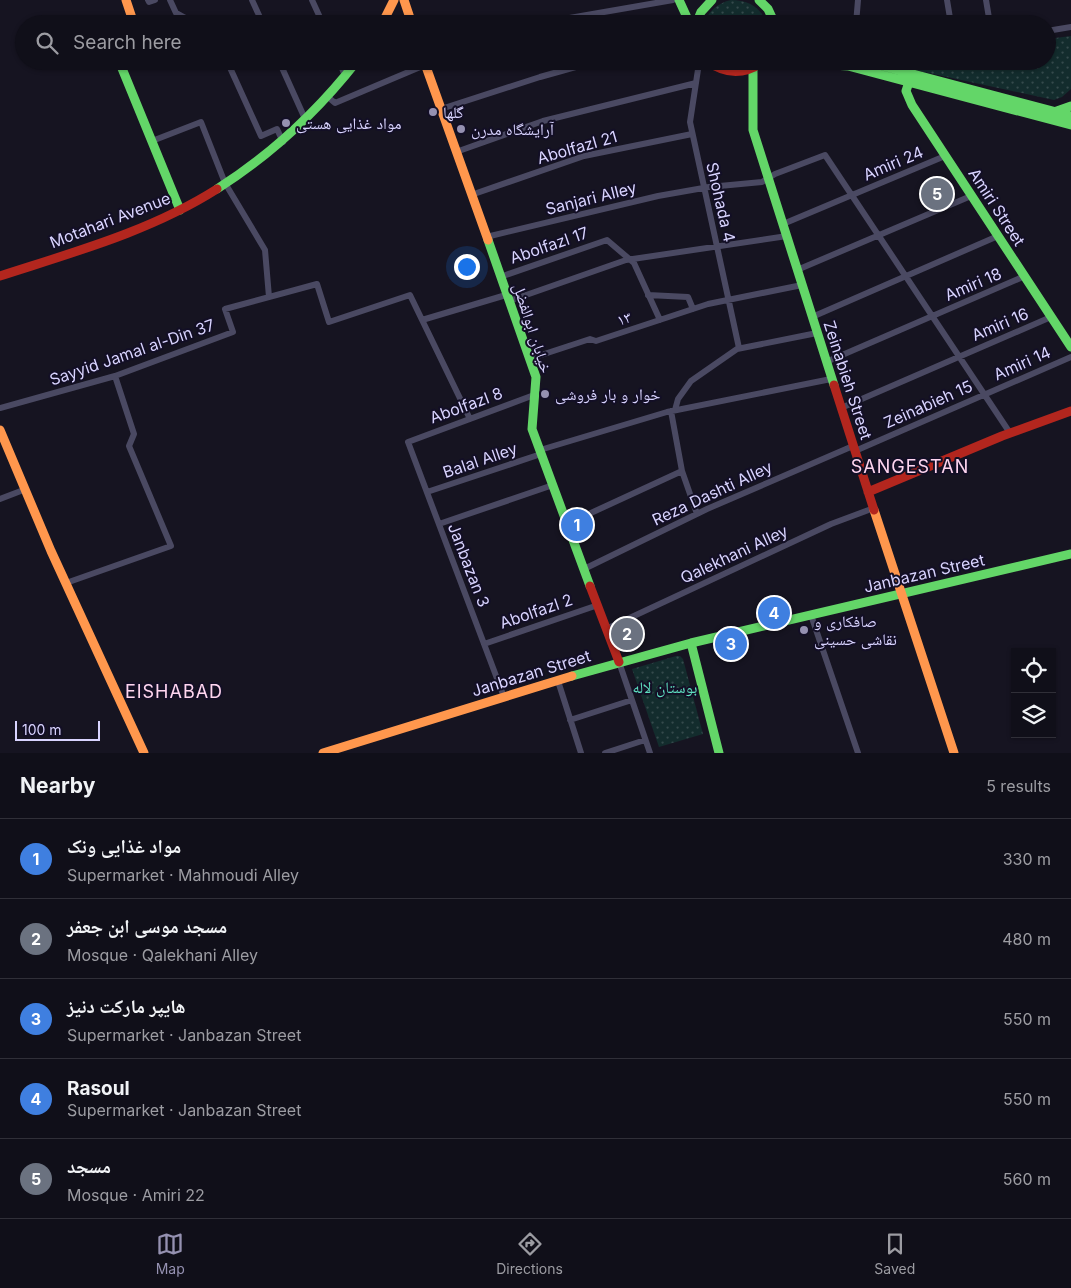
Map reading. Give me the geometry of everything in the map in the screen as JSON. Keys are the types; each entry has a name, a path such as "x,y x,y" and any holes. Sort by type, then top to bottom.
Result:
{"main road":[{"path":"126,0 131,15"},
{"path":"386,15 394,0"},
{"path":"404,0 409,15"},
{"path":"679,0 686,15"},
{"path":"700,15 712,0"},
{"path":"759,0 768,8 772,15"},
{"path":"123,70 180,210"},
{"name":"Motahari Avenue","path":"0,276 129,233 180,210 257,163 284,142 306,122 350,70"},
{"name":"خیابان ابوالفضل","path":"427,70 536,376 532,429 619,662"},
{"path":"722,70 731,73 750,70"},
{"name":"Zeinabieh Street","path":"753,70 753,130 831,379 954,753"},
{"path":"863,70 909,82 1071,116"},
{"path":"901,70 1071,125"},
{"name":"Amiri Street","path":"909,82 906,91 912,105 1071,347"},
{"path":"1054,112 1071,106"},
{"path":"868,492 1010,433 1071,411"},
{"path":"0,430 66,583 144,753"},
{"name":"Janbazan Street","path":"323,753 619,662 691,643 1071,554"},
{"path":"691,643 719,753"}],"street":[{"path":"148,0 149,2 155,0"},
{"path":"170,0 176,13 180,15"},
{"path":"252,0 259,15"},
{"path":"312,0 319,15"},
{"path":"586,15 672,0"},
{"path":"857,15 858,0"},
{"path":"947,0 950,15"},
{"path":"986,0 988,15"},
{"path":"1056,30 1071,28"},
{"path":"231,70 261,136 277,129 284,142"},
{"path":"283,70 306,122"},
{"path":"343,70 346,76"},
{"path":"328,96 335,103 408,70"},
{"path":"441,109 565,70"},
{"name":"Shohada 4","path":"698,70 690,122 740,348"},
{"path":"456,152 544,121 696,83"},
{"path":"152,141 201,122 225,183 264,250 269,297 316,284 329,322 410,294 470,418"},
{"name":"Abolfazl 21","path":"471,195 584,156 692,134"},
{"name":"Sanjari Alley","path":"486,237 658,196 704,188 762,182 775,174 825,155 852,195"},
{"name":"Amiri 24","path":"783,224 945,156"},
{"path":"852,195 1010,433"},
{"path":"797,270 972,196"},
{"path":"422,320 508,298 630,260 786,236"},
{"path":"812,317 998,236"},
{"name":"Abolfazl 17","path":"500,276 607,240 630,260"},
{"path":"630,260 634,263 660,320"},
{"name":"Amiri 18","path":"826,362 1025,276"},
{"name":"۱۳","path":"529,359 590,339 596,342 693,309 802,285"},
{"path":"648,295 688,297 693,309"},
{"name":"Sayyid Jamal al-Din 37","path":"0,408 115,376 234,332 226,308 269,297"},
{"name":"Amiri 16","path":"841,408 1051,317"},
{"path":"697,514 682,470 673,411 678,399 691,381 740,348 817,333"},
{"name":"Amiri 14","path":"985,394 1071,357"},
{"path":"66,583 171,546 129,446 134,434 115,376"},
{"name":"Balal Alley","path":"427,492 540,452 673,411 831,379"},
{"name":"Zeinabieh 15","path":"854,449 985,394"},
{"name":"Abolfazl 8","path":"408,442 534,395"},
{"name":"Janbazan 3","path":"408,442 504,698"},
{"name":"Reza Dashti Alley","path":"584,569 697,514 854,449"},
{"path":"567,524 682,470"},
{"path":"439,524 553,485"},
{"path":"0,499 26,489"},
{"name":"Qalekhani Alley","path":"606,628 832,524 874,508"},
{"name":"Abolfazl 2","path":"484,644 598,605"},
{"path":"811,615 858,753"},
{"path":"619,662 650,753"},
{"path":"558,681 581,753"},
{"path":"570,720 632,700"},
{"path":"605,753 645,740"}],"green space":[{"path":"731,0 743,1 753,6 762,15 708,15 722,3"},
{"path":"1071,36 1071,89 1062,97 1054,100 915,70 1056,70 1056,38"},
{"name":"بوستان لاله","path":"680,656 683,659 703,734 659,747 632,669"}],"traffic: fast":[{"path":"679,0 686,15"},
{"path":"700,15 712,0"},
{"path":"759,0 768,9 771,15"},
{"path":"123,70 180,210"},
{"path":"217,189 237,176 293,131 326,98 350,70"},
{"path":"753,70 753,130 834,385"},
{"path":"863,70 1071,125"},
{"path":"898,70 1071,116"},
{"path":"909,82 906,91 912,105 1071,347"},
{"path":"1054,112 1071,106"},
{"path":"488,240 536,377 532,429 590,586"},
{"path":"572,676 691,643 1071,554"},
{"path":"691,643 719,753"}],"traffic: slow":[{"path":"126,0 131,15"},
{"path":"386,15 394,0"},
{"path":"404,0 409,15"},
{"path":"427,70 488,240"},
{"path":"0,430 51,551 144,753"},
{"path":"874,510 954,753"},
{"path":"323,753 572,676"}],"traffic: jam":[{"path":"724,70 736,72 746,70"},
{"path":"0,276 139,229 192,204 217,189"},
{"path":"834,385 874,510"},
{"path":"868,492 1002,436 1071,411"},
{"path":"590,586 619,662"}],"place":[{"name":"گلها","path":"433,112"},
{"name":"مواد غذایی هستی","path":"286,123"},
{"name":"آرایشگاه مدرن","path":"461,129"},
{"name":"مسجد","path":"937,194"},
{"name":"خوار و بار فروشی","path":"545,394"},
{"name":"مواد غذایی ونک","path":"577,525"},
{"name":"Rasoul","path":"774,613"},
{"name":"صافکاری و نقاشی حسینی","path":"804,630"},
{"name":"مسجد موسی ابن جعفر","path":"627,634"},
{"name":"هایپر مارکت دنیز","path":"731,644"}],"district":[{"name":"SANGESTAN","path":"910,466"},
{"name":"EISHABAD","path":"174,691"}]}
